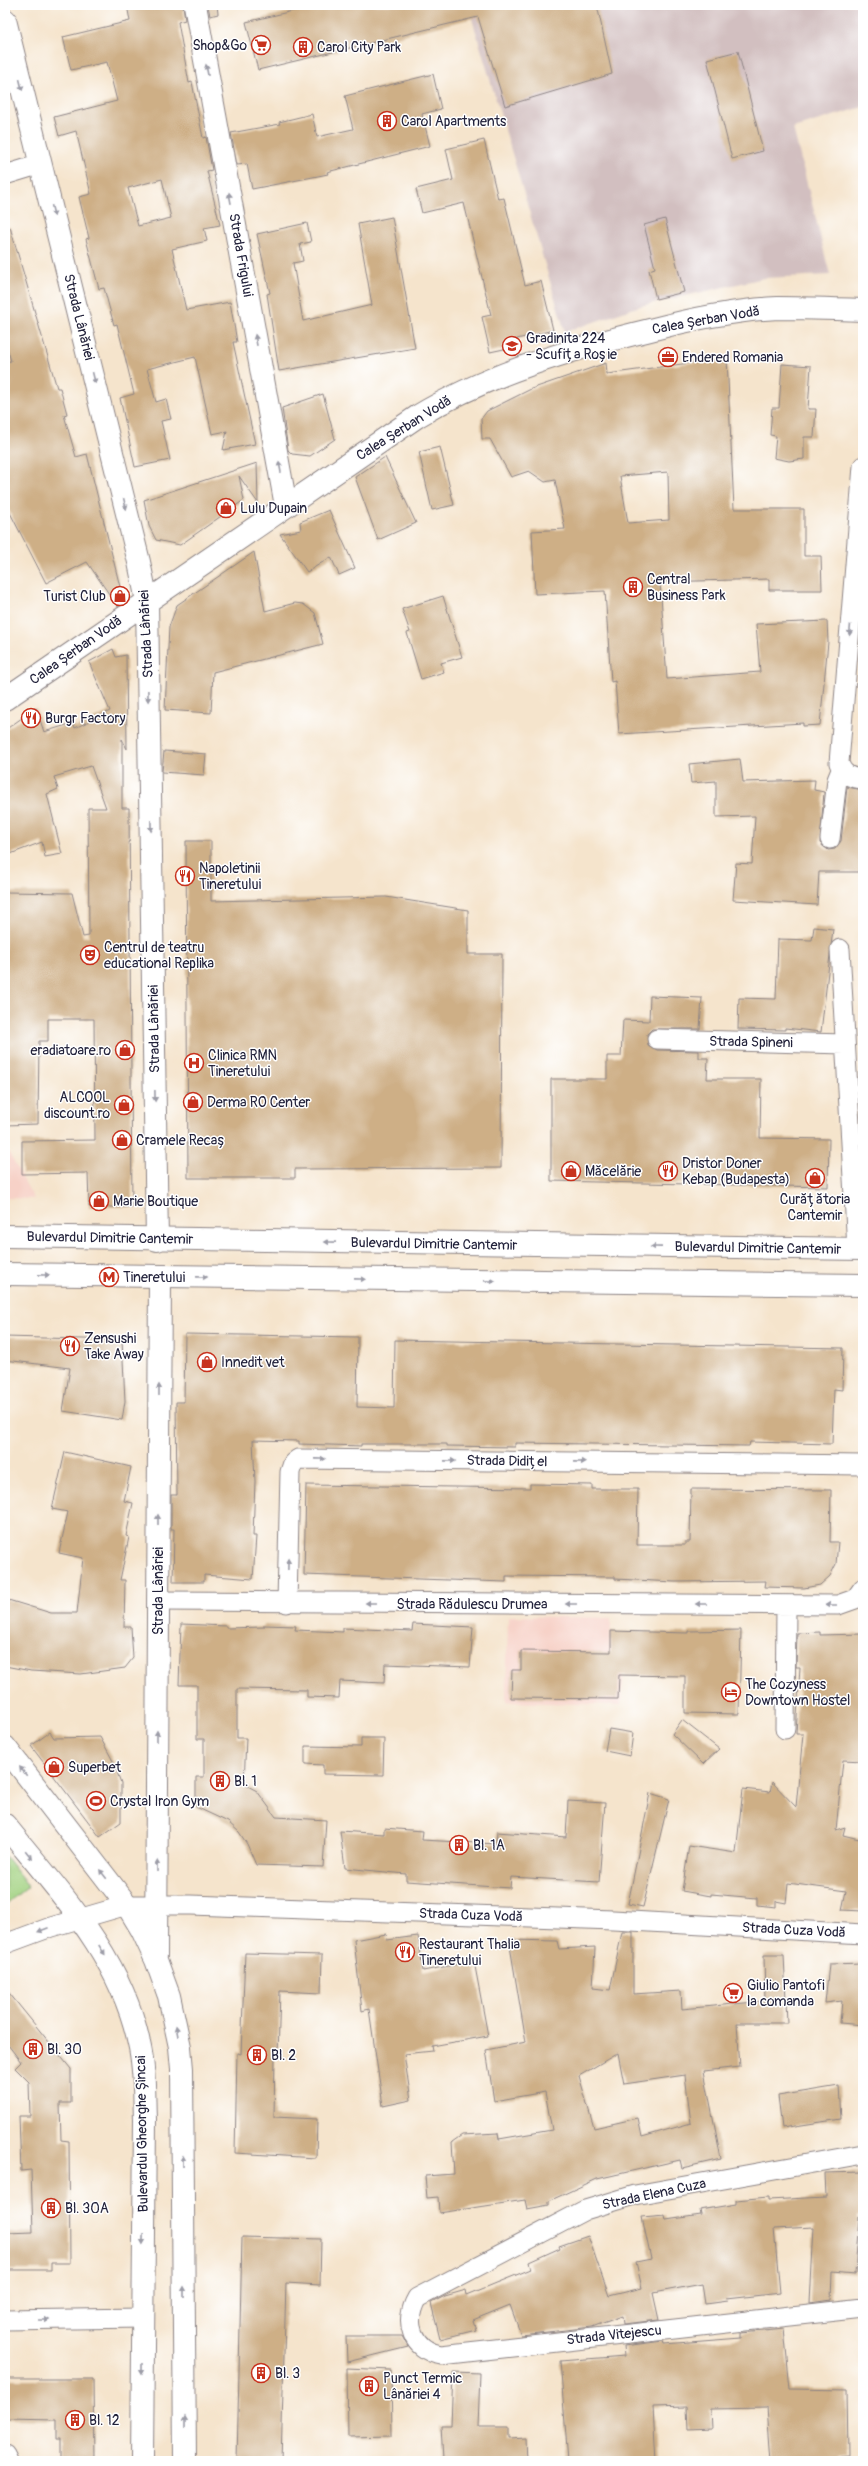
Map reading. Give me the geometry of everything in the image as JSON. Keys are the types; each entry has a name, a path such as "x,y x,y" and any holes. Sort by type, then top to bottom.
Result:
{"street":[{"name":"Strada Frigului","path":"194,5 286,506"},
{"name":"Strada Lânăriei","path":"5,20 147,601 157,1240"},
{"path":"5,175 41,164"},
{"name":"Calea Șerban Vodă","path":"5,699 439,403 490,381 552,358 610,339 675,323 739,312 778,308 863,310"},
{"path":"863,466 839,763 841,770 847,776 863,779"},
{"path":"830,839 837,780 841,770"},
{"path":"840,949 845,1044 860,1249"},
{"name":"Strada Spineni","path":"657,1039 845,1044"},
{"name":"Bulevardul Dimitrie Cantemir","path":"5,1236 157,1240 860,1249"},
{"path":"5,1274 863,1285"},
{"name":"Strada Lânăriei","path":"157,1905 160,1277"},
{"name":"Strada Didițel","path":"287,1603 290,1472 293,1463 298,1460 863,1465"},
{"name":"Strada Rădulescu Drumea","path":"158,1601 287,1603 843,1604 855,1599 863,1588"},
{"path":"786,1605 786,1729"},
{"path":"5,1747 126,1905 156,1960 175,2020 182,2069 185,2461"},
{"name":"Bulevardul Gheorghe Șincai","path":"5,1825 80,1918 104,1953 116,1974 133,2018 139,2043 143,2067 145,2119 142,2318 142,2461"},
{"name":"Strada Cuza Vodă","path":"5,1944 80,1918 126,1905 613,1920 863,1934"},
{"path":"156,1960 157,1905"},
{"name":"Strada Elena Cuza","path":"417,2298 569,2218 598,2205 635,2195 863,2154"},
{"name":"Strada Vitejescu","path":"417,2298 410,2313 413,2334 422,2348 441,2355 863,2308"},
{"path":"5,2320 142,2318"},
{"path":"5,2455 8,2461"}],"shaded area":[{"path":"468,5 863,5 863,107 793,128 830,275 764,278 640,306 565,332"},
{"path":"5,1146 34,1199 5,1198"},
{"path":"508,1616 611,1618 610,1668 623,1668 622,1705 506,1702"}],"green space":[{"path":"5,1856 28,1886 5,1905"}],"building":[{"path":"127,5 183,5 185,20 178,22 189,83 192,82 203,138 206,137 212,170 207,171 220,225 204,228 207,241 172,249 186,310 230,302 237,342 233,342 255,444 223,450 227,431 212,434 195,357 147,369 156,402 166,399 171,419 161,421 170,460 135,467 120,398 134,394 117,324 114,325 104,288 99,289 86,239 89,238 79,197 91,194 76,131 59,136 54,117 117,101 107,62 71,70 63,37 130,21","holes":["162,179 171,218 138,226 128,188"]},
{"path":"208,5 217,5 218,14 210,16"},
{"path":"318,5 597,5 612,74 505,106 478,17 258,70 246,22"},
{"path":"738,51 763,151 732,159 707,59"},
{"path":"433,74 441,109 422,114 430,146 327,172 328,174 252,189 247,164 237,165 231,133 280,124 279,122 312,114 317,137 353,129 345,96"},
{"path":"484,140 498,199 504,198 525,285 541,281 553,330 517,339 518,346 490,352 482,317 491,315 464,203 422,213 416,189 453,180 446,149"},
{"path":"392,217 415,348 279,371 267,294 270,293 257,234 307,223 311,242 300,244 303,261 293,263 303,321 372,305 358,224"},
{"path":"665,219 684,292 656,299 649,270 655,268 644,225"},
{"path":"10,227 57,388 60,388 67,414 64,415 76,457 87,454 124,603 118,607 87,562 46,583 5,503 5,362 11,361 5,341 5,228"},
{"path":"727,358 734,509 804,509 804,556 821,556 822,590 769,590 769,579 660,582 667,679 760,672 756,624 827,621 828,642 820,725 803,726 803,723 619,734 615,681 611,682 605,591 535,594 532,531 565,529 555,480 545,482 529,471 511,477 490,439 482,439 481,419 487,411 531,389 606,363 607,374","holes":["668,472 669,520 628,523 620,476"]},
{"path":"782,364 811,366 808,409 816,409 814,437 804,437 804,459 789,461 774,458 776,436 770,435 772,408 779,408"},
{"path":"323,394 335,439 310,456 292,454 288,450 282,408"},
{"path":"440,447 454,505 432,510 419,452"},
{"path":"385,457 416,523 378,540 355,477"},
{"path":"257,463 258,503 239,476 244,500 180,545 156,540 149,526 144,500"},
{"path":"329,510 355,568 339,575 331,557 307,572 280,534 301,530 300,522"},
{"path":"254,552 265,611 295,603 303,604 315,613 323,644 213,672 211,713 165,710 169,627 177,605"},
{"path":"443,596 462,657 441,663 444,672 421,679 407,633 410,632 402,609"},
{"path":"113,649 116,657 126,655 127,749 122,739 122,808 129,808 132,1207 89,1207 88,1173 22,1174 22,1141 95,1140 94,1019 48,1019 48,1041 39,1041 38,1124 5,1125 5,892 72,893 83,937 89,936 88,808 106,808 91,766 54,777 58,789 47,794 62,854 45,857 42,842 5,856 5,730 36,708 44,732 73,723 75,728 110,711 89,662"},
{"path":"164,751 206,754 204,775 162,772"},
{"path":"740,759 743,782 815,780 814,790 824,792 820,843 828,850 835,849 841,841 847,787 863,790 863,872 819,872 817,905 733,900 736,863 752,864 755,816 716,817 716,781 691,783 689,764"},
{"path":"186,841 211,841 211,901 386,897 468,910 468,954 502,954 501,1168 295,1169 295,1178 188,1178"},
{"path":"814,927 833,929 821,1032 785,1028 785,1030 738,1029 739,998 776,999 778,939 812,940"},
{"path":"650,996 702,998 700,1029 652,1029 647,1034 648,1045 657,1050 699,1051 699,1058 708,1058 707,1079 761,1079 760,1138 829,1139 828,1187 551,1181 551,1079 607,1079 607,1056 621,1056 623,1020 649,1021"},
{"path":"185,1334 358,1337 357,1407 394,1408 395,1340 843,1348 842,1390 834,1389 832,1444 750,1442 749,1446 515,1443 515,1447 447,1446 447,1444 361,1444 361,1446 299,1444 299,1441 253,1440 255,1481 253,1536 256,1536 253,1579 204,1575 204,1582 173,1582 174,1529 171,1529 171,1495 177,1495 176,1402 184,1402"},
{"path":"5,1337 122,1340 125,1401 122,1420 63,1411 70,1368 5,1360"},
{"path":"65,1452 131,1467 124,1501 133,1503 126,1536 129,1537 120,1580 125,1580 124,1627 131,1627 133,1658 125,1668 81,1674 31,1671 5,1666 5,1599 51,1613 77,1613 83,1558 59,1553 68,1512 52,1509"},
{"path":"530,1484 592,1485 592,1489 638,1489 637,1545 685,1545 685,1542 690,1542 691,1489 831,1490 830,1542 838,1542 836,1564 830,1576 820,1585 804,1588 765,1587 766,1581 675,1582 615,1579 615,1577 506,1576 506,1582 304,1575 306,1485 530,1488"},
{"path":"181,1624 226,1626 226,1628 264,1627 264,1625 296,1626 295,1630 343,1632 343,1628 412,1631 413,1624 473,1627 470,1667 385,1664 384,1683 340,1681 339,1698 307,1697 307,1690 237,1689 237,1738 246,1738 244,1784 257,1791 276,1817 326,1820 323,1867 256,1865 247,1844 239,1832 228,1822 196,1807 196,1777 204,1777 204,1739 197,1739 197,1685 179,1685"},
{"path":"741,1630 739,1714 685,1713 685,1676 619,1675 618,1699 511,1698 512,1670 521,1670 521,1651 611,1652 611,1631 688,1633 688,1631"},
{"path":"820,1632 820,1635 863,1634 863,1761 843,1760 836,1830 845,1827 843,1835 863,1840 863,1911 842,1910 846,1891 788,1883 786,1903 776,1901 776,1907 757,1905 757,1898 711,1894 711,1896 682,1891 689,1846 736,1853 743,1789 770,1792 772,1782 796,1807 803,1734 796,1734 800,1667 796,1667 797,1633"},
{"path":"682,1720 719,1749 703,1764 672,1734"},
{"path":"609,1729 633,1733 630,1756 605,1751"},
{"path":"50,1732 54,1738 100,1737 113,1761 121,1783 121,1822 100,1837 31,1746"},
{"path":"361,1738 384,1738 383,1775 323,1774 323,1765 305,1764 305,1746 361,1747"},
{"path":"650,1793 669,1799 643,1907 628,1904"},
{"name":"Bl. 1A","path":"568,1801 605,1803 599,1882 511,1877 510,1888 406,1881 406,1874 345,1868 340,1831 384,1834 384,1828 423,1831 422,1840 496,1844 497,1832 566,1837"},
{"path":"622,1932 633,1932 633,1994 681,1991 682,2009 765,2001 764,1955 784,1955 787,2023 737,2023 740,2067 704,2071 721,2159 682,2168 680,2160 597,2179 549,2201 549,2205 527,2209 525,2200 439,2213 438,2197 427,2198 425,2176 454,2174 452,2142 462,2135 498,2133 499,2139 552,2130 545,2092 494,2101 486,2050 526,2042 509,1940 557,1941 559,1949 595,1947 593,1988 610,1990","holes":["618,2053 624,2084 685,2075 691,2123 642,2137 638,2118 594,2128 579,2076"]},
{"path":"386,1934 387,1940 418,1936 423,1971 474,1961 488,2036 432,2046 433,2051 404,2054 411,2100 383,2106 369,2009 362,2011 354,1940"},
{"name":"Bl. 2","path":"245,1953 322,1955 321,1993 280,1991 278,2056 275,2056 274,2117 317,2119 316,2158 235,2153 237,2053 241,2054"},
{"path":"863,1963 863,2025 840,2023 842,2001 825,2003 829,1964"},
{"name":"Bl. 30A","path":"5,1988 71,2069 71,2103 60,2103 61,2140 69,2141 70,2263 51,2263 51,2270 5,2270 5,2233 33,2232 31,2170 21,2171 19,2116 30,2116 29,2082 15,2068 21,2062 5,2041"},
{"path":"839,2086 841,2119 782,2128 778,2096"},
{"path":"863,2172 863,2217 859,2216 855,2274 832,2272 831,2300 810,2303 814,2227 774,2229 780,2293 726,2299 727,2301 705,2304 702,2284 653,2293 659,2320 623,2324 622,2316 592,2327 521,2335 510,2305 473,2320 476,2330 440,2339 431,2303 445,2296 466,2290 467,2295 531,2269 529,2262 560,2248 559,2246 588,2236 609,2296 642,2288 636,2262 651,2259 642,2217 665,2215 666,2220 701,2215 700,2210 736,2204 736,2200 768,2197 768,2200 826,2197 825,2173"},
{"name":"Bl. 3","path":"242,2237 321,2239 320,2285 286,2283 281,2461 237,2461"},
{"path":"784,2329 790,2389 847,2390 848,2454 839,2455 839,2461 771,2461 767,2408 710,2409 711,2429 688,2430 687,2406 653,2407 656,2461 568,2461 560,2361 625,2356 624,2346 663,2341 664,2344 741,2338 741,2333"},
{"path":"346,2336 402,2336 408,2347 347,2362"},
{"name":"Punct Termic Lânăriei 4","path":"347,2368 391,2370 392,2436 348,2437"},
{"path":"453,2372 480,2373 478,2427 508,2427 508,2439 527,2438 528,2461 443,2461 441,2425 451,2425"},
{"name":"Bl. 12","path":"5,2379 93,2379 94,2461 61,2461 61,2438 57,2438 57,2420 5,2419"}],"place":[{"name":"Shop&Go","path":"261,45"},
{"name":"Carol City Park","path":"303,47"},
{"name":"Carol Apartments","path":"387,121"},
{"name":"Gradinita 224 - Scufița Roșie","path":"512,346"},
{"name":"Endered Romania","path":"668,357"},
{"name":"Lulu Dupain","path":"226,508"},
{"name":"Central Business Park","path":"633,587"},
{"name":"Turist Club","path":"120,596"},
{"name":"Burgr Factory","path":"31,718"},
{"name":"Napoletinii Tineretului","path":"185,876"},
{"name":"Centrul de teatru educational Replika","path":"90,955"},
{"name":"eradiatoare.ro","path":"125,1050"},
{"name":"Clinica RMN Tineretului","path":"194,1063"},
{"name":"Derma RO Center","path":"193,1102"},
{"name":"ALCOOL discount.ro","path":"124,1105"},
{"name":"Cramele Recaș","path":"122,1140"},
{"name":"Măcelărie","path":"571,1171"},
{"name":"Dristor Doner Kebap (Budapesta)","path":"668,1171"},
{"name":"Curățătoria Cantemir","path":"815,1178"},
{"name":"Marie Boutique","path":"99,1201"},
{"name":"Tineretului","path":"109,1277"},
{"name":"Zensushi Take Away","path":"70,1346"},
{"name":"Innedit vet","path":"207,1362"},
{"name":"The Cozyness Downtown Hostel","path":"731,1692"},
{"name":"Superbet","path":"54,1767"},
{"name":"Bl. 1","path":"220,1781"},
{"name":"Crystal Iron Gym","path":"96,1801"},
{"name":"Bl. 1A","path":"459,1845"},
{"name":"Restaurant Thalia Tineretului","path":"405,1952"},
{"name":"Giulio Pantofi la comanda","path":"733,1993"},
{"name":"Bl. 30","path":"33,2049"},
{"name":"Bl. 2","path":"257,2055"},
{"name":"Bl. 30A","path":"51,2208"},
{"name":"Bl. 3","path":"261,2373"},
{"name":"Punct Termic Lânăriei 4","path":"369,2386"},
{"name":"Bl. 12","path":"75,2420"}]}
